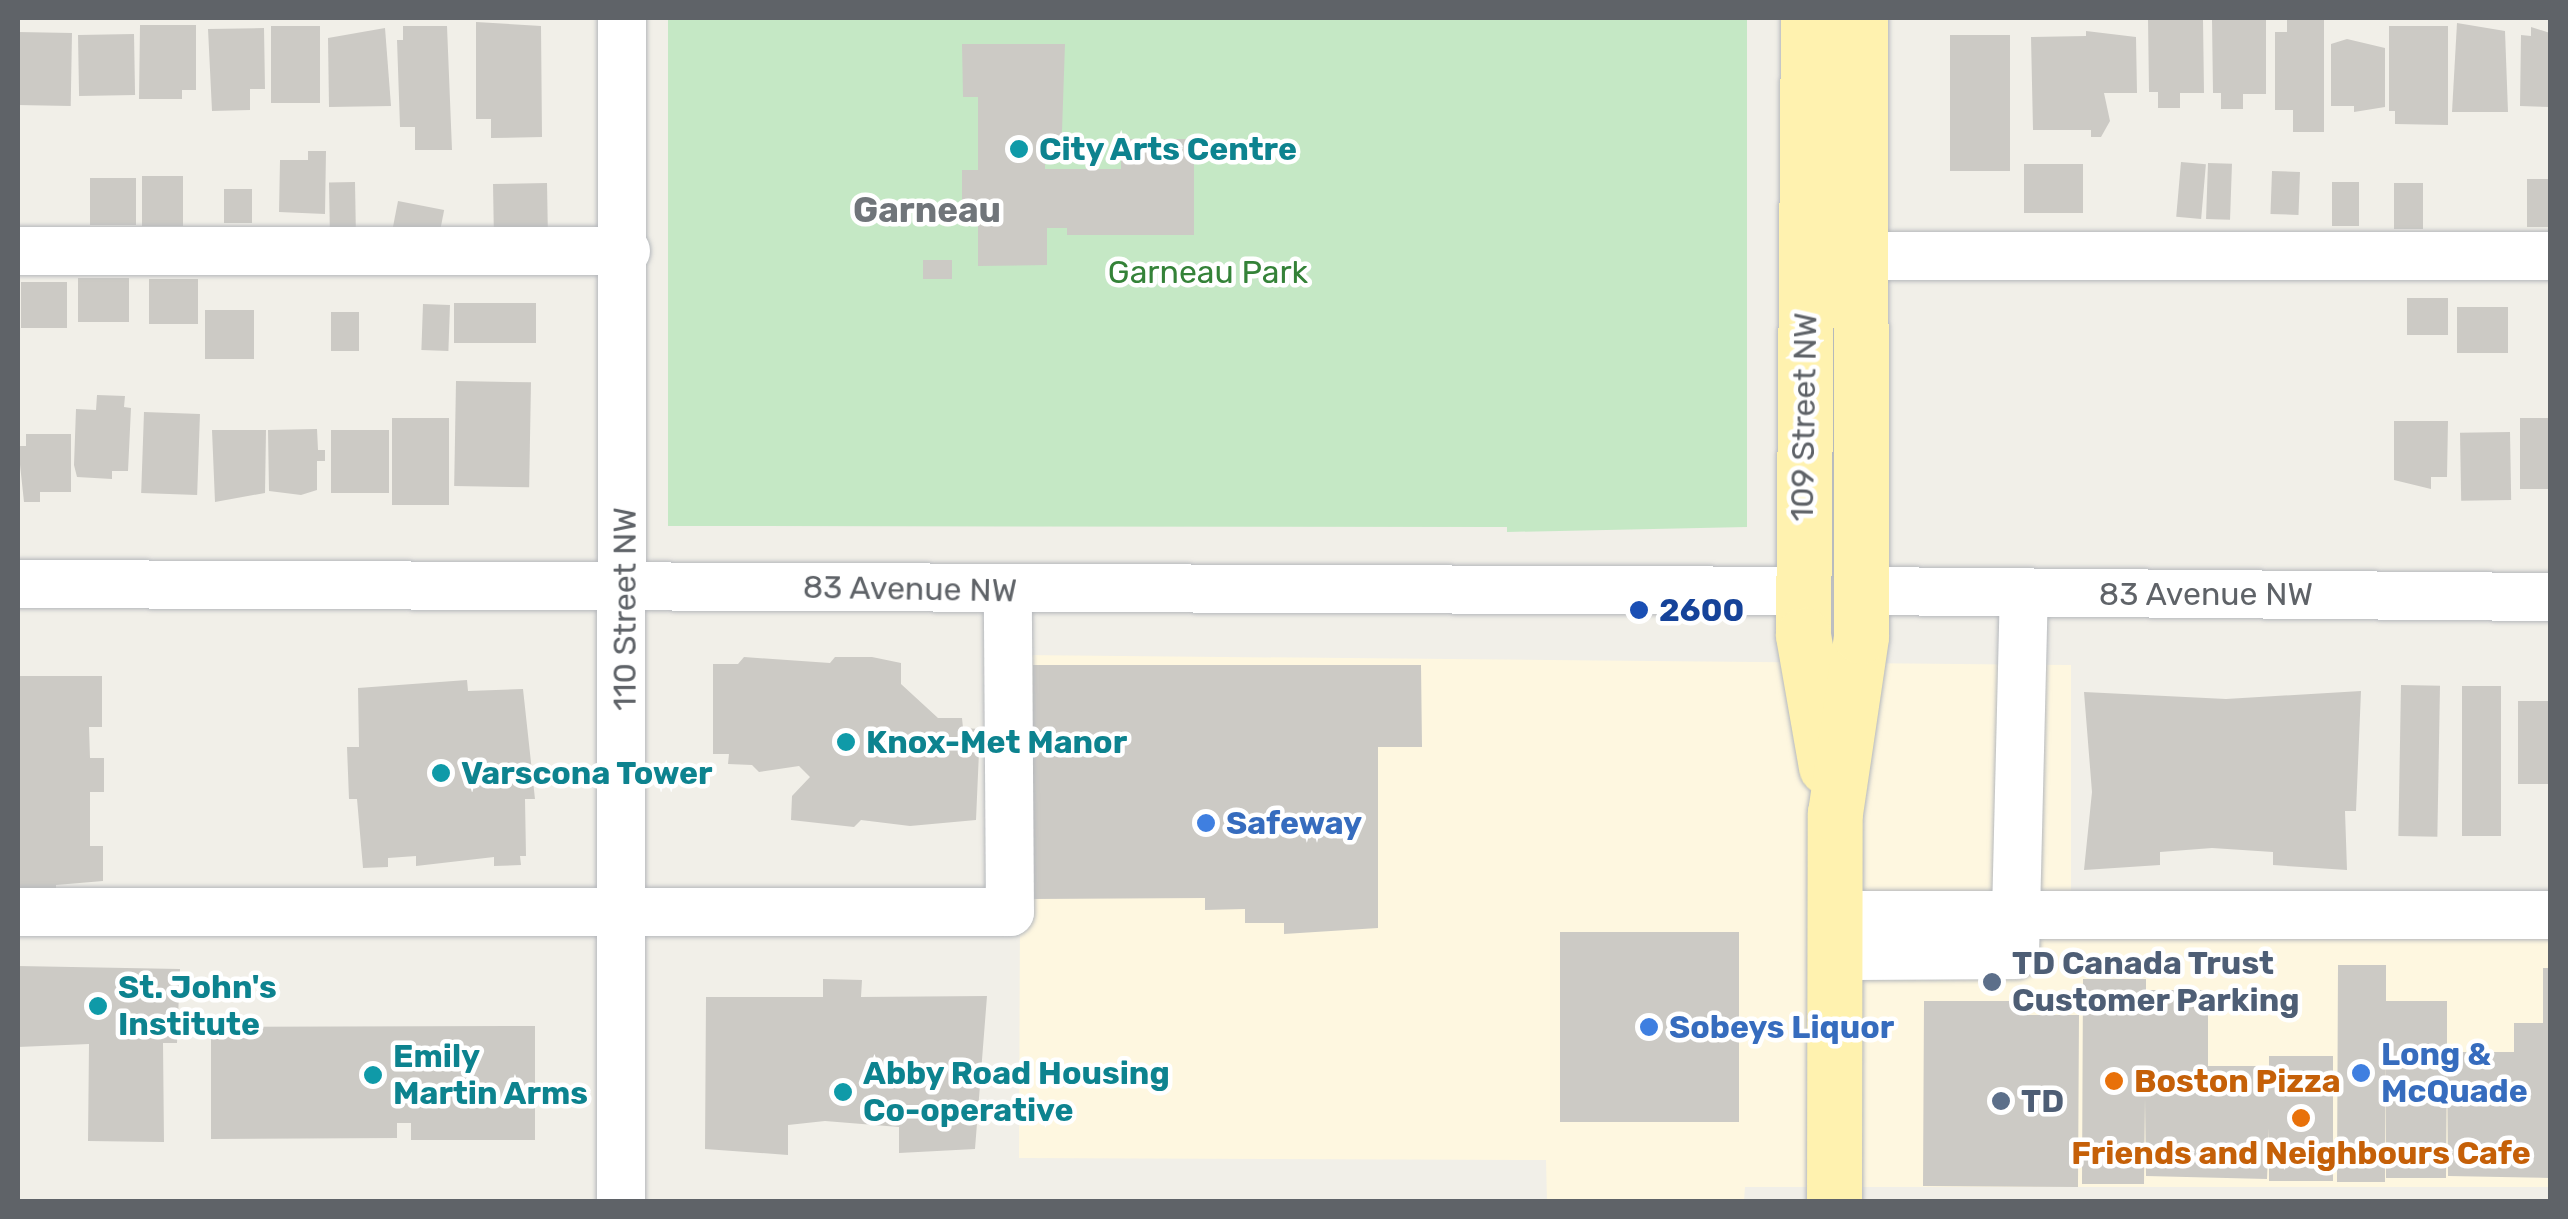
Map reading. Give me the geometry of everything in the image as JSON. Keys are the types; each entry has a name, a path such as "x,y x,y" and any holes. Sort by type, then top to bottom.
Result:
{"main road":[{"name":"109 Street NW","path":"1808,18 1803,635 1834,813"},
{"name":"109 Street NW","path":"1834,1202 1834,813 1861,636 1860,18"}],"street":[{"name":"110 Street NW","path":"621,1202 626,250 622,18"},
{"path":"18,251 626,250"},
{"path":"1863,256 2550,256"},
{"name":"83 Avenue NW","path":"18,584 1803,590"},
{"path":"18,912 1010,912 1008,590"},
{"name":"83 Avenue NW","path":"1861,591 2550,596"},
{"path":"1833,935 2015,955 2024,593"},
{"path":"2015,912 2550,914"}],"shaded area":[{"path":"1021,655 2071,665 2071,934 2550,934 2550,1187 1745,1187 1744,1201 1547,1202 1546,1160 1019,1158"}],"green space":[{"name":"Garneau Park","path":"668,18 1747,18 1747,527 1507,532 1507,527 668,526"}],"building":[{"path":"2287,18 2324,18 2324,132 2293,132 2293,110 2275,110 2275,32 2287,32"},
{"path":"2148,19 2203,19 2204,93 2180,93 2180,108 2158,108 2158,92 2149,92"},
{"path":"2212,20 2266,20 2266,94 2243,94 2243,109 2221,109 2221,93 2213,93"},
{"path":"476,22 541,26 542,137 491,138 491,119 476,119"},
{"path":"2457,23 2505,31 2508,112 2452,112"},
{"path":"140,25 196,25 196,90 182,90 182,99 139,99"},
{"path":"271,26 320,26 320,103 271,103"},
{"path":"403,26 447,26 452,150 415,150 415,127 400,127 397,40 403,40"},
{"path":"2389,26 2448,26 2448,125 2395,124 2395,111 2389,111"},
{"path":"2531,27 2550,33 2550,107 2520,106 2521,35 2531,36"},
{"path":"264,28 265,89 250,89 250,110 212,111 208,29"},
{"path":"385,28 391,106 329,107 328,38"},
{"path":"2086,31 2136,37 2137,93 2104,93 2110,121 2101,137 2091,137 2091,130 2033,130 2031,37 2086,36"},
{"path":"18,32 72,33 71,106 18,105"},
{"path":"134,34 135,95 79,96 78,35"},
{"path":"1950,35 2010,35 2010,171 1950,171"},
{"path":"2347,39 2385,48 2385,107 2354,112 2354,106 2331,106 2331,44"},
{"name":"City Arts Centre","path":"962,44 1065,44 1061,160 1045,160 1045,169 1121,169 1121,139 1194,139 1194,235 1067,235 1067,228 1047,228 1047,265 978,266 978,216 962,216 962,170 978,170 978,97 963,97"},
{"path":"308,151 326,151 325,214 279,212 280,160 308,160"},
{"path":"2181,162 2206,164 2201,219 2176,217"},
{"path":"2208,163 2232,164 2230,220 2206,219"},
{"path":"2024,164 2083,164 2083,213 2024,213"},
{"path":"2272,171 2300,172 2298,215 2270,214"},
{"path":"142,176 183,176 183,226 142,226"},
{"path":"90,178 136,178 136,225 90,225"},
{"path":"2527,179 2550,179 2550,227 2527,227"},
{"path":"329,182 355,182 356,236 330,236"},
{"path":"2332,182 2359,182 2359,226 2332,226"},
{"path":"547,183 548,235 494,236 493,184"},
{"path":"2394,183 2423,183 2423,229 2394,229"},
{"path":"224,189 252,189 252,223 224,223"},
{"path":"398,201 444,210 438,241 392,232"},
{"path":"923,260 952,260 952,279 923,279"},
{"path":"78,278 129,278 129,322 78,322"},
{"path":"149,279 198,279 198,324 149,324"},
{"path":"21,282 67,282 67,328 21,328"},
{"path":"2407,298 2448,298 2448,335 2407,335"},
{"path":"454,303 536,303 536,343 454,343"},
{"path":"423,304 450,305 448,351 421,350"},
{"path":"2457,307 2508,307 2508,353 2457,353"},
{"path":"205,310 254,310 254,359 205,359"},
{"path":"331,312 359,312 359,351 331,351"},
{"path":"456,381 531,382 529,487 454,486"},
{"path":"97,395 125,396 124,407 131,408 128,471 112,471 112,479 77,477 74,465 76,409 96,410"},
{"path":"144,412 200,414 197,495 141,493"},
{"path":"392,418 449,418 449,505 392,505"},
{"path":"2520,418 2550,418 2550,489 2520,489"},
{"path":"2394,421 2448,421 2447,477 2431,477 2431,489 2394,480"},
{"path":"317,429 318,450 325,450 325,461 317,461 317,490 301,495 269,491 268,430"},
{"path":"212,430 266,430 265,493 215,502"},
{"path":"331,430 389,430 389,493 331,493"},
{"path":"2510,432 2511,500 2461,501 2460,433"},
{"path":"26,434 71,434 71,492 40,492 40,502 24,502 18,446 26,446"},
{"name":"Knox-Met Manor","path":"744,657 830,663 835,657 872,657 901,663 901,684 938,718 962,718 963,728 980,729 976,820 910,826 861,820 854,827 791,820 792,796 810,777 799,766 759,772 752,765 728,764 729,754 713,754 713,664 738,664"},
{"name":"Safeway","path":"1033,665 1421,665 1422,747 1378,747 1378,928 1284,934 1284,923 1245,923 1245,909 1205,910 1205,898 1033,899"},
{"path":"18,676 102,676 102,727 89,727 90,758 104,758 104,792 90,792 90,846 103,846 103,881 56,885 56,895 18,896"},
{"name":"Varscona Tower","path":"467,680 468,691 523,689 535,799 525,799 526,856 520,856 521,865 494,866 494,857 416,866 416,856 388,858 388,867 363,868 357,799 349,799 347,747 359,747 358,688"},
{"path":"2401,685 2440,686 2437,837 2398,836"},
{"path":"2462,686 2501,686 2501,836 2462,836"},
{"path":"2361,691 2356,811 2345,811 2347,870 2273,865 2273,852 2212,848 2160,852 2160,865 2084,870 2092,792 2084,692 2226,699"},
{"path":"2518,701 2550,701 2550,784 2518,784"},
{"name":"Sobeys Liquor","path":"1560,932 1739,932 1739,1122 1560,1122"},
{"path":"2338,965 2386,965 2386,1001 2447,1001 2447,1052 2514,1052 2514,1023 2543,1023 2543,968 2550,968 2550,1178 2448,1176 2447,1057 2446,1178 2386,1178 2385,1041 2385,1182 2337,1182"},
{"name":"St. John's Institute","path":"18,966 180,969 177,1043 163,1043 164,1142 88,1141 89,1044 18,1047"},
{"name":"Abby Road Housing Co-operative","path":"823,979 862,980 861,997 987,996 975,1149 899,1153 899,1127 825,1121 788,1125 788,1155 705,1149 706,997 823,997"},
{"path":"2083,979 2146,979 2146,990 2208,990 2208,1066 2269,1066 2269,1056 2333,1056 2333,1181 2269,1181 2269,1128 2267,1179 2146,1176 2145,1098 2144,1184 2082,1184"},
{"name":"TD","path":"1924,1001 2028,1001 2028,1015 2079,1015 2078,1187 1923,1186"},
{"name":"Emily Martin Arms","path":"535,1026 535,1140 411,1140 411,1123 397,1123 397,1138 211,1139 211,1027"}],"place":[{"name":"City Arts Centre","path":"1019,149"},
{"name":"2600","path":"1639,610"},
{"name":"Knox-Met Manor","path":"846,742"},
{"name":"Varscona Tower","path":"441,773"},
{"name":"Safeway","path":"1206,823"},
{"name":"TD Canada Trust Customer Parking","path":"1992,982"},
{"name":"St. John's Institute","path":"98,1006"},
{"name":"Sobeys Liquor","path":"1649,1027"},
{"name":"Long & McQuade","path":"2361,1073"},
{"name":"Emily Martin Arms","path":"373,1075"},
{"name":"Boston Pizza","path":"2114,1081"},
{"name":"Abby Road Housing Co-operative","path":"843,1092"},
{"name":"TD","path":"2001,1101"},
{"name":"Friends and Neighbours Cafe","path":"2301,1118"}],"district":[{"name":"Garneau","path":"927,210"}]}
